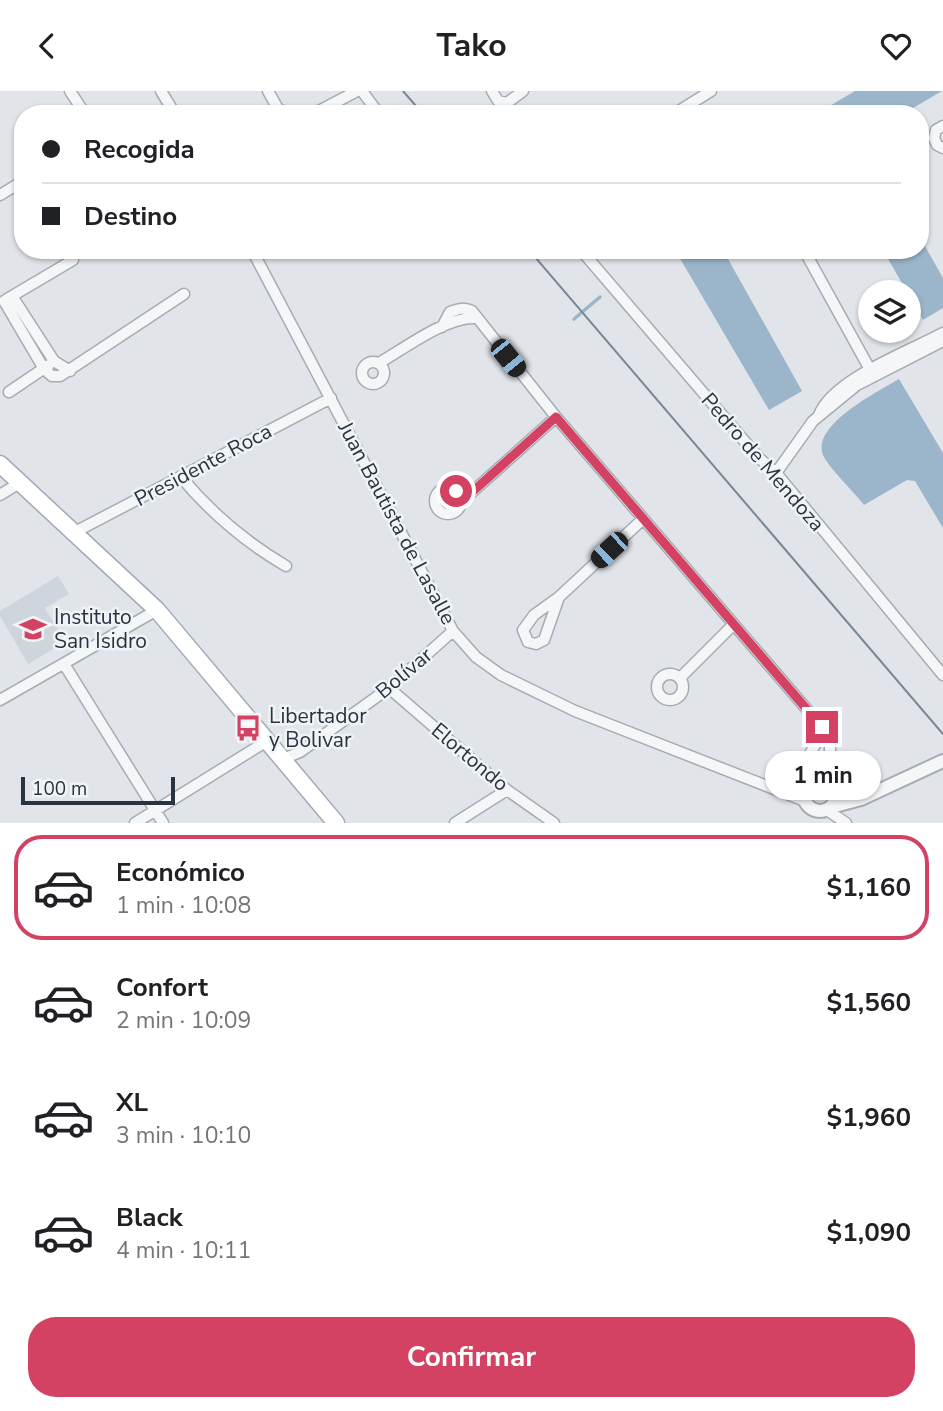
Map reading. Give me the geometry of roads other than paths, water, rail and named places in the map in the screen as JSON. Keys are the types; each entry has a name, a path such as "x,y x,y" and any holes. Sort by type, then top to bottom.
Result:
{"main road":[{"path":"0,464 157,610 336,823"}],"street":[{"path":"330,105 356,91"},
{"path":"492,91 498,101 507,103 523,91"},
{"path":"687,91 693,102"},
{"path":"688,105 711,91"},
{"path":"943,125 936,130 933,138 937,145 943,148"},
{"name":"Juan Bautista de Lasalle","path":"257,259 453,631 476,657 501,675 575,711 769,787 806,792"},
{"name":"Pedro de Mendoza","path":"588,259 750,448 776,473 943,675"},
{"path":"809,259 872,374"},
{"path":"5,300 72,260"},
{"path":"5,300 44,369 51,376 60,376 184,294"},
{"path":"5,300 39,338 54,361 70,370"},
{"path":"379,363 442,327 450,312 467,308 556,417 822,727 830,739 836,797 821,812"},
{"path":"776,473 819,415 906,349 943,333"},
{"path":"29,344 39,338"},
{"path":"872,374 943,341"},
{"path":"9,392 54,361"},
{"name":"Presidente Roca","path":"75,532 331,398"},
{"path":"461,502 556,417"},
{"path":"181,477 203,504 228,528 256,549 286,566"},
{"path":"0,495 22,482"},
{"path":"559,597 544,641 536,644 528,642 523,630 526,623 559,597 643,519"},
{"path":"0,700 157,610"},
{"path":"680,678 733,625"},
{"name":"Bolívar","path":"284,759 300,752 389,688 453,631"},
{"path":"64,664 163,823"},
{"name":"Elortondo","path":"389,688 507,789 554,823"},
{"path":"822,727 802,778 812,809 846,823"},
{"path":"135,823 267,741"},
{"path":"821,812 862,799 943,761"},
{"path":"806,792 819,780 862,799"},
{"path":"455,823 507,789"}],"water":[{"path":"855,91 942,91 918,105 831,105"},
{"path":"929,253 943,278 943,308 923,320 921,280 900,280 888,259 929,259"},
{"path":"680,259 728,259 802,391 769,410"},
{"path":"899,379 943,453 943,528 915,481 907,480 864,505 823,455 822,444 836,421 863,400"}],"waterway":[{"path":"574,319 600,297"}],"tram line":[{"path":"403,91 415,105"},
{"path":"537,259 943,734"}],"place":[{"name":"Instituto San Isidro","path":"33,629"},
{"name":"Libertador y Bolivar","path":"248,728"}]}
